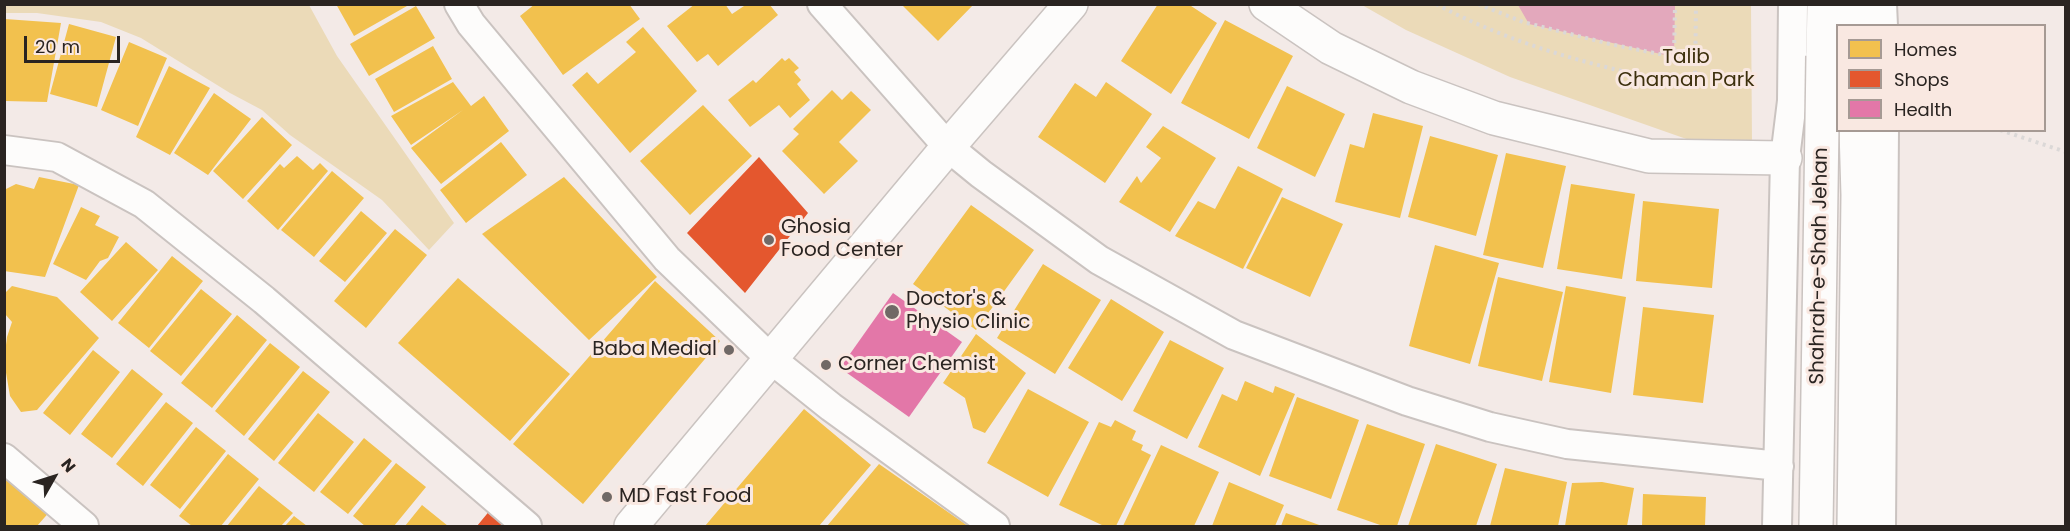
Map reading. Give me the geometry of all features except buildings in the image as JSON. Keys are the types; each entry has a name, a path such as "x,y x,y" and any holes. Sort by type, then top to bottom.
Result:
{"street":[{"path":"459,4 471,24 667,259 771,359 831,407 995,526"},
{"path":"822,4 948,147 981,174 1099,260 1234,335 1407,401 1490,427 1567,444 1779,466"},
{"path":"631,526 948,147 1071,4"},
{"path":"1266,4 1331,48 1411,87 1494,118 1649,156 1785,158"},
{"path":"1777,526 1785,158 1792,101 1793,4"},
{"name":"Shahrah-e-Shah Jehan","path":"1816,526 1824,4"},
{"path":"1855,24 1856,4"},
{"path":"1882,4 1883,24"},
{"path":"1792,101 1836,102"},
{"name":"Shahrah-e-Shah Jehan","path":"1854,526 1858,195 1856,132"},
{"path":"1881,526 1884,132"},
{"path":"4,150 57,157 144,204 264,300 527,526"},
{"path":"4,458 84,526"}],"path":[{"path":"1436,4 1540,49 1640,76 1695,86 1696,4"},
{"path":"1478,4 1523,22 1674,57 1675,4"},
{"path":"2006,132 2066,152"}],"green space":[{"path":"5,4 309,5 337,56 454,223 429,250 382,200 290,135 262,110 141,38 101,22 37,13 5,13"},
{"name":"Talib Chaman Park","path":"1362,5 1751,5 1752,144 1695,142 1510,77 1406,30"}],"shaded area":[{"path":"1518,5 1675,5 1674,57 1529,24"}],"place":[{"name":"Ghosia Food Center","path":"769,240"},
{"name":"Doctor's & Physio Clinic","path":"892,312"},
{"name":"Baba Medial","path":"729,350"},
{"name":"Corner Chemist","path":"826,365"},
{"name":"MD Fast Food","path":"607,497"}]}
